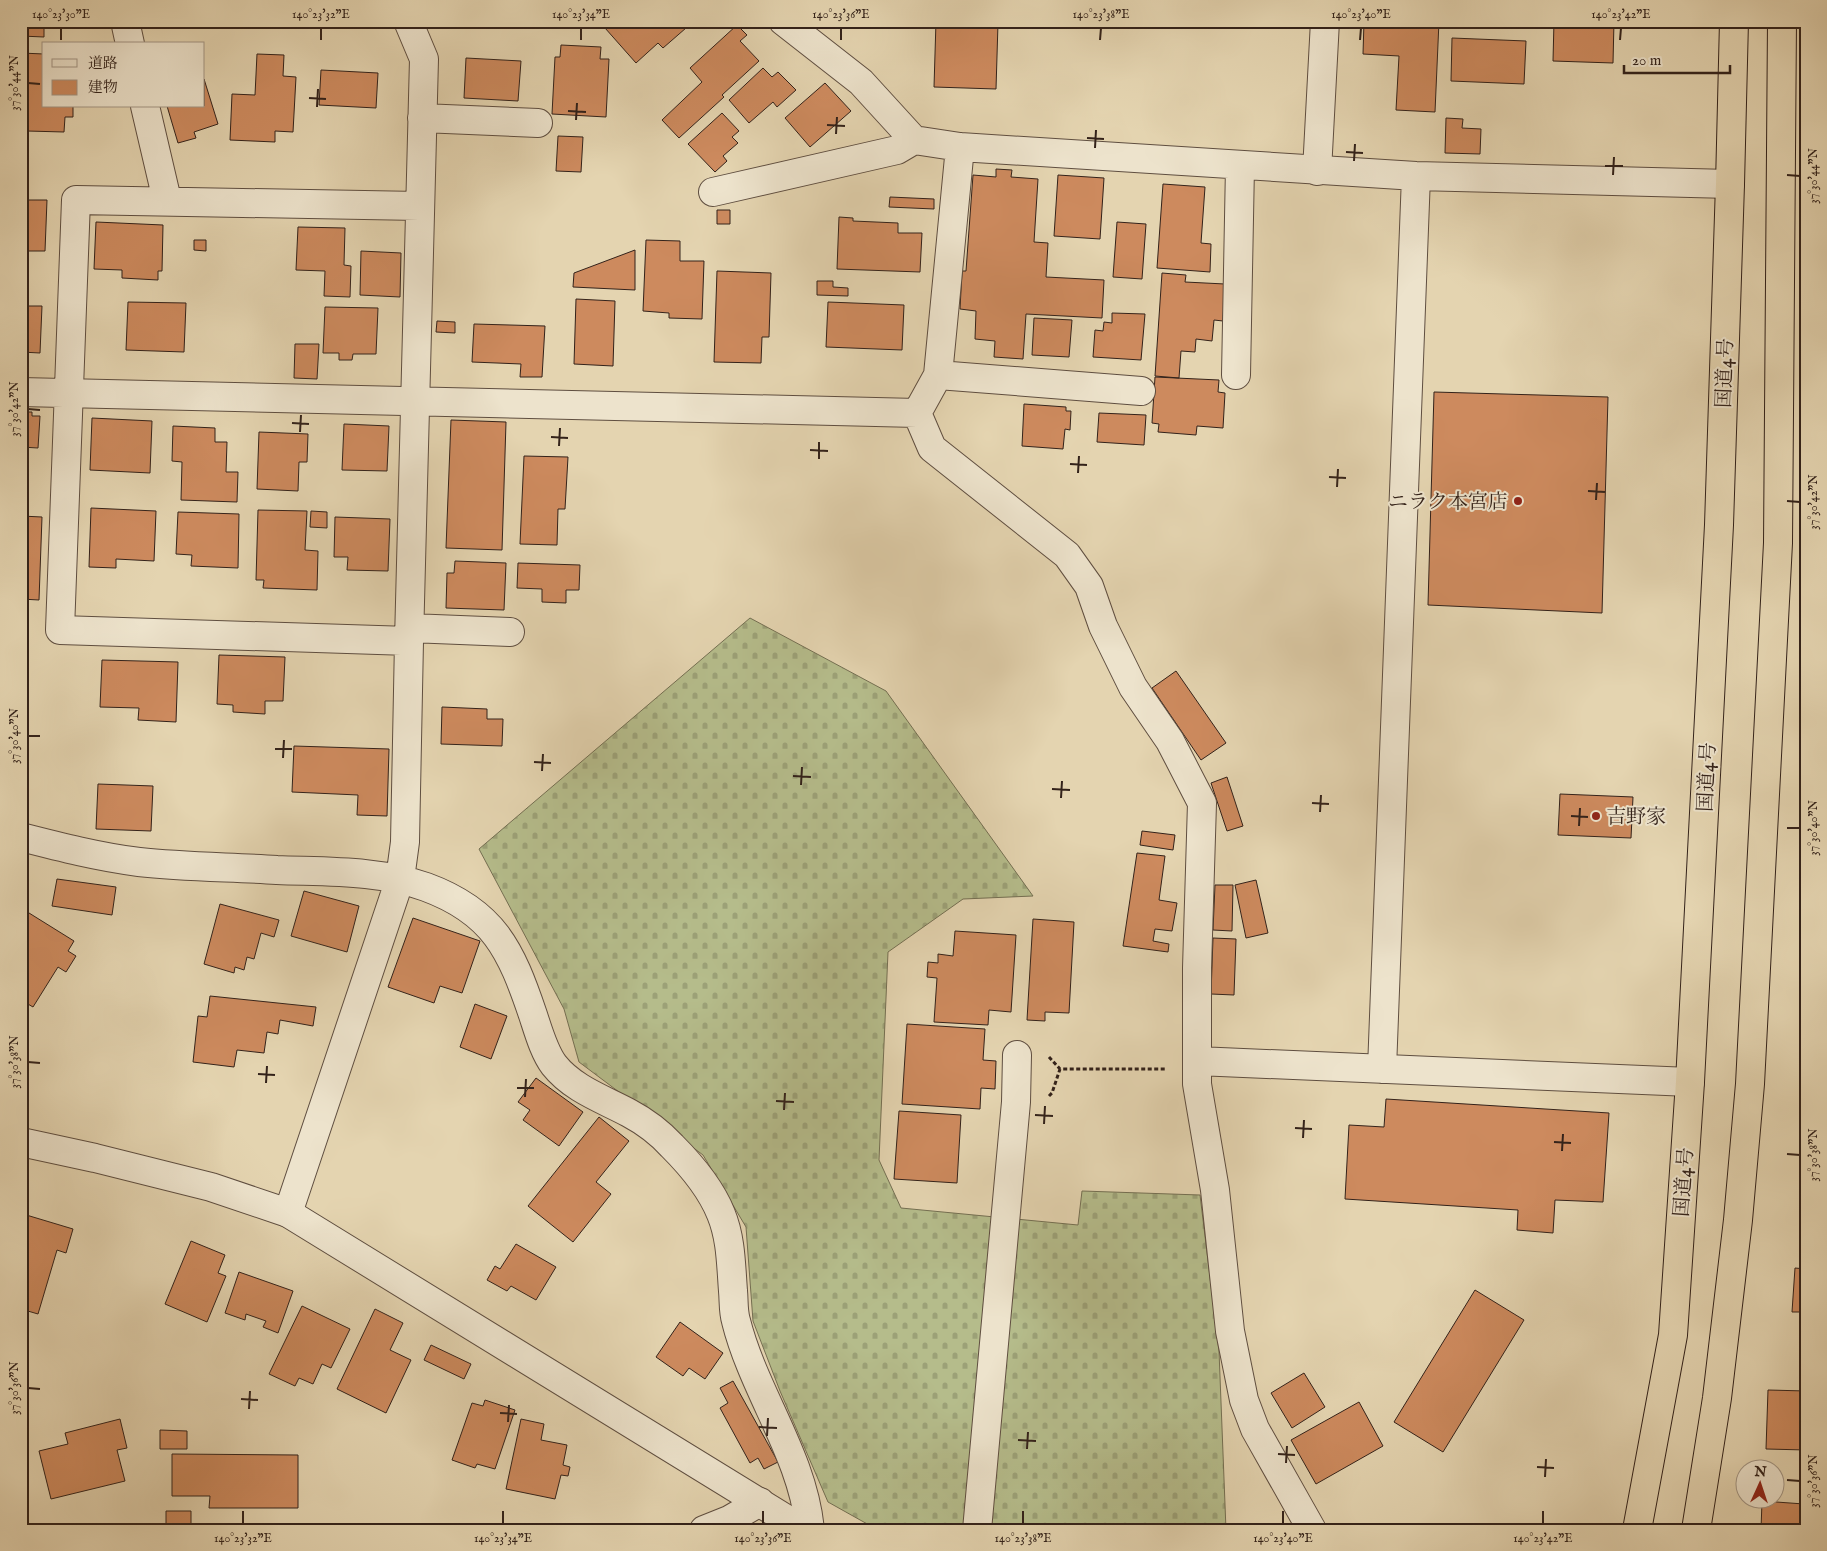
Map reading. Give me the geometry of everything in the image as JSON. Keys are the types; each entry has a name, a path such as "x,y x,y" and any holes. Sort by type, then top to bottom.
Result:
{"highway":[{"name":"国道4号","path":"1637,1530 1673,1335 1690,1082 1718,525 1734,21"},
{"path":"1696,1530 1717,1398 1738,1220 1750,1084 1778,543 1782,21"}],"street":[{"path":"125,21 130,42"},
{"path":"288,1213 400,878 405,842 424,59 408,21"},
{"path":"783,21 861,82 914,140 960,147 1317,171 1416,176 1730,184"},
{"path":"1317,171 1325,21"},
{"path":"145,108 168,200"},
{"path":"422,118 538,123"},
{"path":"713,192 897,150 914,140"},
{"path":"917,413 938,375 960,147"},
{"path":"1236,376 1240,166"},
{"path":"1382,1069 1416,176"},
{"path":"419,206 168,200 76,200 60,630 410,634 510,632"},
{"path":"938,375 1141,391"},
{"path":"21,392 917,413"},
{"path":"917,413 932,448 1068,555 1089,586 1104,626 1133,687 1170,742 1202,803 1197,968 1197,1084 1215,1190 1230,1332 1244,1400 1255,1429 1312,1530"},
{"path":"21,836 61,848 139,862 345,873 400,878 450,896 469,907 486,922 503,944 520,975 540,1035 553,1064 580,1089 633,1114 670,1143 693,1169 716,1202 723,1217 730,1242 735,1318 751,1366 801,1480 808,1508 810,1530"},
{"path":"977,1530 1016,1102 1017,1055"},
{"path":"1197,1065 1382,1069 1690,1082"},
{"path":"21,1142 211,1187 288,1213 804,1530"},
{"path":"704,1530 729,1520 760,1502"}],"path":[{"path":"1017,1055 1046,1054 1060,1069 1197,1065"}],"green space":[{"path":"750,618 886,691 1033,896 963,899 888,952 879,1160 901,1208 1078,1225 1082,1191 1200,1195 1219,1351 1226,1530 878,1530 828,1502 780,1391 753,1321 746,1227 703,1155 579,1062 564,1009 479,849"}],"building":[{"path":"21,21 44,21 44,37 21,36"},
{"path":"613,21 683,21 681,23 686,28 663,48 658,43 636,63 605,28"},
{"path":"936,21 998,23 996,89 934,87"},
{"path":"1364,21 1439,21 1435,112 1396,110 1399,56 1363,54"},
{"path":"1451,21 1486,21 1486,24 1451,23"},
{"path":"1554,21 1614,21 1613,63 1553,61"},
{"path":"737,25 747,35 740,41 759,61 722,95 724,97 679,138 662,120 702,82 690,68"},
{"path":"1452,38 1526,41 1524,84 1451,81"},
{"path":"561,45 601,47 600,59 609,59 606,117 552,114 555,57 560,57"},
{"path":"21,53 42,54 42,108 73,108 73,117 65,117 64,132 27,131 27,126 21,126"},
{"path":"257,54 284,55 283,76 296,77 293,132 275,131 275,142 230,140 232,94 255,95"},
{"path":"466,58 521,61 518,101 464,98"},
{"path":"763,68 772,77 778,72 796,90 777,107 773,102 749,123 729,100"},
{"path":"321,70 378,73 376,108 319,105"},
{"path":"205,82 218,124 194,132 196,138 178,143 168,108 205,108"},
{"path":"825,83 851,111 810,147 785,118"},
{"path":"722,113 739,131 732,137 738,143 723,156 727,161 715,172 688,144"},
{"path":"1446,118 1463,119 1462,128 1481,129 1480,154 1445,153"},
{"path":"558,136 583,137 581,172 556,171"},
{"path":"996,169 1012,170 1011,177 1038,179 1034,242 1048,243 1046,277 1104,280 1102,318 1026,314 1023,359 994,357 995,341 975,339 976,311 960,309 962,271 966,271 973,175 996,177"},
{"path":"1058,175 1104,178 1100,239 1054,236"},
{"path":"1163,184 1205,187 1201,243 1211,244 1210,272 1157,268"},
{"path":"890,197 934,199 934,209 889,207"},
{"path":"21,200 47,200 45,251 26,251 26,260 21,260"},
{"path":"717,210 730,210 730,224 717,224"},
{"path":"839,217 853,218 853,221 898,223 898,233 922,233 920,272 837,269"},
{"path":"96,222 163,225 162,271 158,271 158,280 122,278 122,270 94,269"},
{"path":"1117,222 1146,224 1142,279 1113,277"},
{"path":"298,227 345,228 344,265 351,266 350,297 324,296 325,271 296,270"},
{"path":"194,240 206,240 206,251 194,250"},
{"path":"646,240 680,241 680,261 704,261 702,319 669,318 669,313 643,311"},
{"path":"635,250 635,290 573,287 574,273"},
{"path":"361,251 401,253 400,297 360,295"},
{"path":"717,271 771,273 769,337 762,337 761,363 714,362"},
{"path":"1162,273 1186,275 1185,282 1225,284 1223,321 1214,320 1212,341 1196,339 1195,352 1181,351 1179,378 1155,376"},
{"path":"817,281 833,281 833,287 848,288 848,296 817,295"},
{"path":"576,299 615,301 613,366 574,364"},
{"path":"128,302 186,303 184,352 126,350"},
{"path":"828,302 904,305 902,350 826,347"},
{"path":"21,306 42,306 40,353 21,352"},
{"path":"325,307 378,308 376,354 353,354 352,360 339,360 339,353 323,353"},
{"path":"1112,313 1145,314 1141,360 1093,357 1095,330 1103,331 1104,322 1112,323"},
{"path":"1034,318 1072,320 1069,357 1032,355"},
{"path":"437,321 455,322 455,333 436,332"},
{"path":"474,324 545,326 542,377 520,377 521,364 472,362"},
{"path":"295,344 319,344 317,379 294,378"},
{"path":"1155,377 1219,380 1218,392 1225,393 1223,428 1197,426 1196,435 1158,432 1159,424 1152,423"},
{"name":"ニラク本宮店","path":"1434,392 1608,397 1602,613 1428,605"},
{"path":"1024,404 1066,407 1066,411 1071,411 1070,430 1065,429 1063,449 1022,446"},
{"path":"21,412 32,412 32,416 40,416 38,448 21,447"},
{"path":"1099,413 1146,415 1144,445 1097,442"},
{"path":"92,418 152,421 150,473 90,470"},
{"path":"451,420 506,422 502,550 446,548"},
{"path":"344,424 389,426 387,471 342,470"},
{"path":"173,426 215,428 215,442 227,442 226,472 238,472 237,502 181,500 182,462 172,461"},
{"path":"259,432 308,434 307,462 299,462 298,491 257,489"},
{"path":"524,456 568,457 565,509 558,509 557,545 520,544"},
{"path":"91,508 156,511 154,561 116,559 116,568 89,567"},
{"path":"258,510 307,511 305,550 318,551 317,590 263,588 264,580 256,580"},
{"path":"311,511 327,512 327,528 310,527"},
{"path":"178,512 239,514 238,568 191,566 192,555 176,554"},
{"path":"21,516 42,517 39,600 21,599"},
{"path":"335,517 390,519 388,571 347,570 348,557 334,557"},
{"path":"455,561 506,563 504,610 446,608 447,573 454,573"},
{"path":"518,563 580,565 579,590 566,590 566,603 542,602 542,589 517,588"},
{"path":"219,655 285,657 283,701 265,701 265,714 233,712 233,705 217,704"},
{"path":"102,660 178,662 176,722 138,720 139,708 100,707"},
{"path":"1176,671 1226,743 1201,760 1152,688"},
{"path":"442,707 487,709 487,719 503,719 502,746 441,744"},
{"path":"294,746 389,749 387,816 357,815 358,795 292,792"},
{"path":"1227,777 1243,826 1227,831 1211,783"},
{"path":"98,784 153,786 151,831 96,829"},
{"name":"吉野家","path":"1560,794 1633,797 1631,838 1558,835"},
{"path":"1142,831 1175,835 1173,850 1140,845"},
{"path":"1137,853 1165,856 1159,900 1177,903 1172,931 1155,929 1153,941 1169,944 1168,952 1123,946"},
{"path":"57,879 116,887 112,915 52,906"},
{"path":"1256,880 1268,933 1246,938 1235,885"},
{"path":"1215,885 1233,885 1232,931 1213,930"},
{"path":"304,891 359,906 347,952 291,936"},
{"path":"220,904 279,920 274,937 261,933 254,959 247,957 244,970 235,967 234,973 204,964"},
{"path":"21,908 74,941 68,951 76,956 66,972 58,967 33,1007 21,1000"},
{"path":"413,918 480,941 462,993 440,986 434,1003 388,987"},
{"path":"1033,919 1074,922 1069,1013 1045,1012 1045,1021 1027,1020"},
{"path":"955,931 1016,935 1011,1012 989,1010 988,1025 934,1022 937,978 927,977 928,962 938,963 938,954 953,956"},
{"path":"1213,938 1236,939 1234,995 1211,994"},
{"path":"210,996 316,1007 313,1026 280,1020 278,1034 267,1032 264,1053 237,1050 234,1067 193,1062 198,1016 207,1017"},
{"path":"475,1004 507,1016 491,1059 460,1047"},
{"path":"907,1024 985,1029 983,1060 996,1061 995,1089 981,1088 980,1109 902,1104"},
{"path":"536,1078 583,1112 559,1146 523,1120 530,1110 518,1102"},
{"path":"1386,1099 1609,1113 1603,1202 1555,1200 1553,1233 1517,1230 1518,1210 1345,1199 1349,1125 1384,1127"},
{"path":"899,1111 961,1115 957,1183 894,1179"},
{"path":"599,1117 629,1141 596,1182 611,1194 573,1242 528,1206"},
{"path":"1805,1192 1806,1238 1803,1238"},
{"path":"21,1199 28,1201 23,1214 73,1229 66,1253 57,1250 38,1314 21,1309"},
{"path":"191,1241 225,1255 218,1273 226,1276 207,1322 165,1304"},
{"path":"516,1244 556,1267 536,1300 511,1286 507,1291 487,1280 495,1266 500,1269"},
{"path":"1795,1268 1806,1269 1806,1312 1792,1312"},
{"path":"239,1272 293,1291 278,1333 263,1327 266,1321 246,1314 245,1320 225,1313"},
{"path":"1475,1290 1524,1320 1443,1452 1394,1422"},
{"path":"302,1306 350,1329 331,1368 322,1364 313,1384 299,1378 295,1386 269,1374"},
{"path":"375,1309 403,1323 390,1350 411,1360 386,1413 337,1389"},
{"path":"680,1322 723,1353 705,1379 689,1368 683,1376 656,1357"},
{"path":"431,1345 471,1364 464,1379 424,1360"},
{"path":"1304,1373 1325,1407 1292,1428 1271,1393"},
{"path":"733,1381 778,1462 764,1469 758,1458 750,1463 720,1408 728,1403 720,1388"},
{"path":"1768,1390 1806,1391 1806,1450 1766,1449"},
{"path":"485,1400 515,1410 495,1469 477,1464 475,1468 452,1460 472,1403 483,1406"},
{"path":"1359,1402 1383,1446 1316,1484 1291,1440"},
{"path":"120,1419 127,1448 117,1450 125,1481 51,1499 39,1451 68,1444 65,1433"},
{"path":"521,1419 544,1424 541,1440 567,1445 563,1465 570,1467 568,1476 561,1475 555,1499 506,1489"},
{"path":"160,1430 187,1431 187,1449 160,1449"},
{"path":"172,1454 298,1455 298,1508 209,1508 210,1496 172,1496"},
{"path":"1784,1503 1804,1504 1803,1530 1761,1530 1762,1508 1784,1508"},
{"path":"166,1511 191,1511 191,1530 166,1530"}],"place":[{"name":"ニラク本宮店","path":"1518,501"},
{"name":"吉野家","path":"1596,816"}]}
